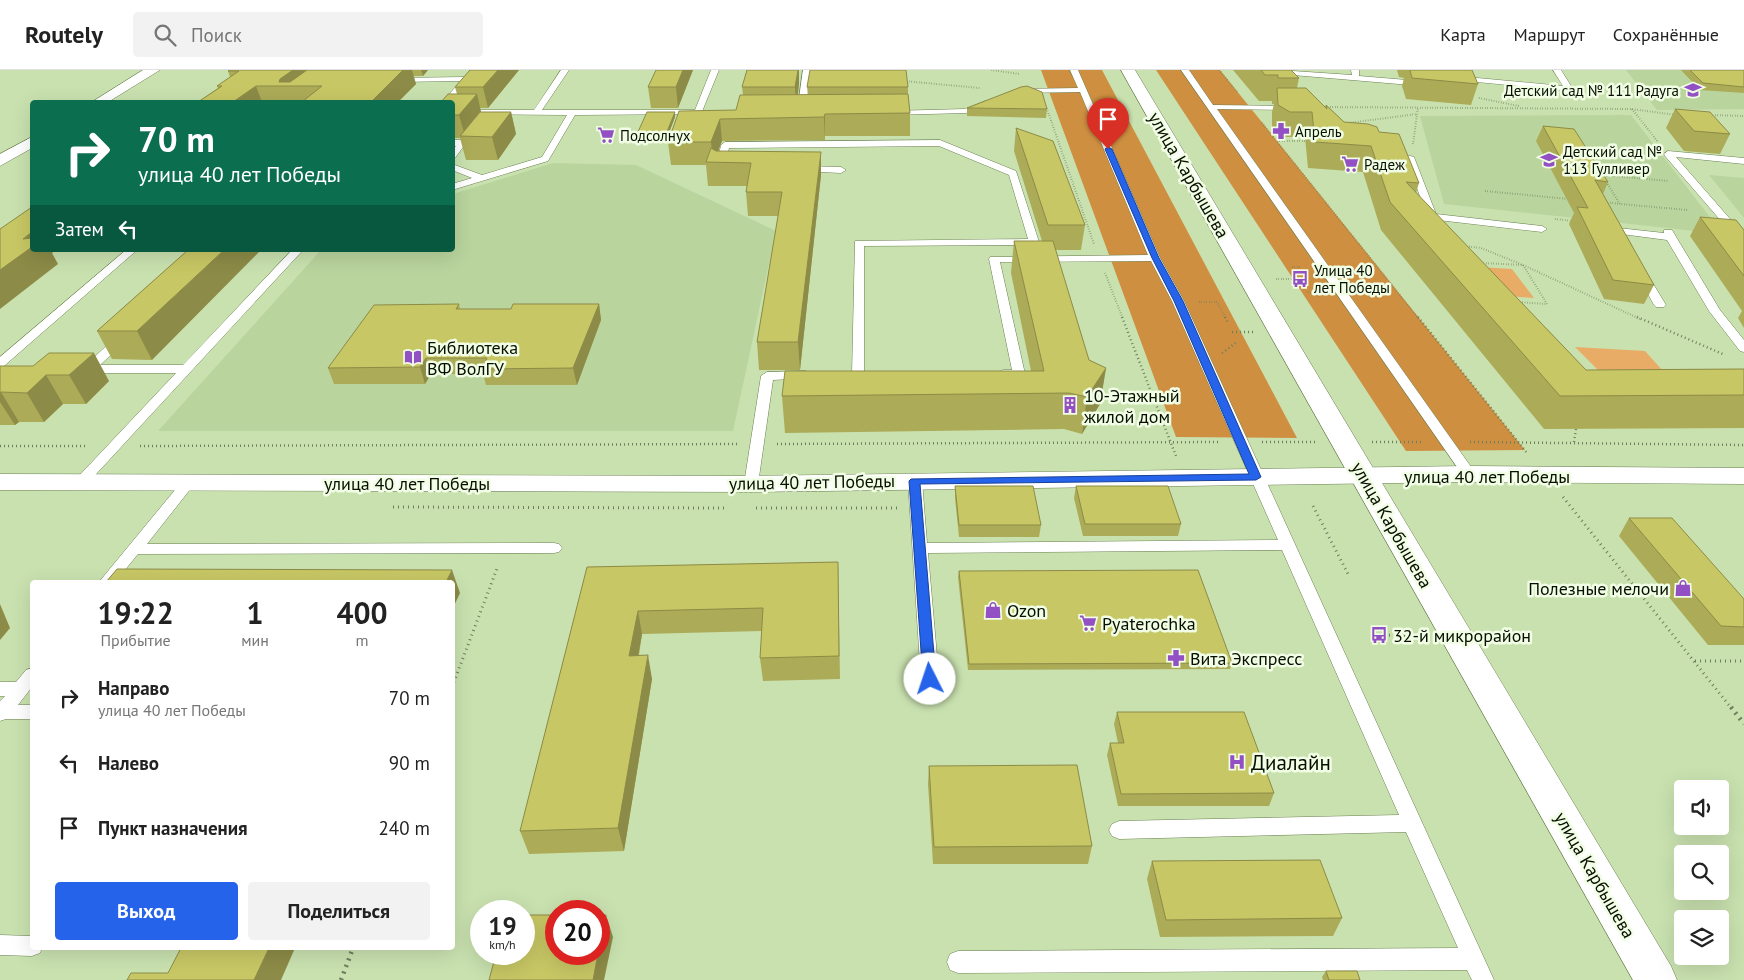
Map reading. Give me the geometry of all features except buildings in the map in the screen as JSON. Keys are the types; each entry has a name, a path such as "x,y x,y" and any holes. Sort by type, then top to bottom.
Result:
{"street":[{"path":"102,100 153,70"},
{"name":"улица Карбышева","path":"1128,70 1656,980"},
{"path":"0,161 30,143"},
{"name":"улица 40 лет Победы","path":"0,482 751,484 1469,474 1744,476"}],"lane":[{"path":"448,100 475,70"},
{"path":"538,112 566,70"},
{"path":"455,112 703,112 715,70"},
{"path":"1074,70 1156,258 1178,301 1483,980"},
{"path":"1185,70 1469,474"},
{"path":"1280,71 1355,74 1446,86 1446,74 1569,89 1557,70"},
{"path":"1280,71 1295,86"},
{"path":"801,113 806,74 816,79"},
{"path":"388,80 466,79"},
{"path":"1010,94 1018,91 1083,90"},
{"path":"876,113 966,111 993,101"},
{"path":"1212,108 1316,108 1333,125"},
{"path":"455,186 545,160 572,113"},
{"path":"791,113 810,113"},
{"path":"455,143 462,143 455,152"},
{"path":"728,169 718,169 725,145 940,143 1013,173 1038,258"},
{"path":"1375,149 1411,159 1437,230 1451,245"},
{"path":"1668,154 1744,161"},
{"path":"1668,154 1744,241"},
{"path":"455,167 481,178"},
{"path":"794,169 841,170"},
{"path":"1432,216 1542,229"},
{"path":"1623,239 1618,231 1669,235 1715,310 1744,348"},
{"path":"858,375 859,243 1034,242"},
{"path":"3,366 130,252"},
{"path":"81,482 296,252"},
{"path":"991,374 1019,374 994,259 1156,258"},
{"path":"1637,264 1660,305"},
{"path":"89,368 132,329"},
{"path":"69,368 188,369"},
{"path":"751,484 767,376 822,375"},
{"path":"915,481 930,679"},
{"path":"110,580 189,482"},
{"path":"920,548 1287,545"},
{"path":"135,549 554,548"},
{"path":"1,713 30,678"},
{"path":"0,689 21,689"},
{"path":"1,713 30,712"},
{"path":"1119,830 1414,824"},
{"path":"0,946 30,946"},
{"path":"958,962 1475,959"}],"path":[{"path":"991,70 1026,76"},
{"path":"1219,70 1744,724"},
{"path":"900,81 938,86 1018,91"},
{"path":"1316,108 1632,109 1678,115"},
{"path":"1411,159 1418,108"},
{"path":"1632,109 1668,154"},
{"path":"1333,125 1417,114"},
{"path":"1706,115 1744,116"},
{"path":"1277,140 1313,141"},
{"path":"1620,204 1602,175 1694,184"},
{"path":"1485,191 1572,199"},
{"path":"1600,202 1688,210"},
{"path":"1550,219 1576,222"},
{"path":"1451,245 1481,248 1726,356"},
{"path":"1477,263 1523,265"},
{"path":"1514,302 1547,304 1523,265"},
{"path":"1178,301 1217,302 1228,323"},
{"path":"1574,442 1576,429"},
{"path":"1170,442 1176,458"},
{"path":"1519,443 1744,445"},
{"path":"1314,506 1348,574"},
{"path":"455,679 505,548"},
{"path":"1379,635 1457,637"},
{"path":"1694,661 1744,661"},
{"path":"341,980 352,950"}],"shaded area":[{"path":"1041,70 1102,70 1297,438 1176,437"},
{"path":"1156,70 1220,70 1525,450 1406,451"},
{"name":"Детский сад № 111 Радуга","path":"1626,70 1744,70 1744,109 1657,110"},
{"name":"Детский сад № 113 Гулливер","path":"1631,115 1723,234 1444,204 1420,116"},
{"path":"553,163 636,165 776,231 733,431 158,431 319,252 455,252 455,193"},
{"path":"1709,175 1744,178 1744,218"},
{"path":"1480,267 1512,269 1534,298 1506,296"},
{"path":"1575,347 1645,351 1663,371 1602,374"}],"place":[{"name":"Детский сад № 111 Радуга","path":"1693,90"},
{"name":"Апрель","path":"1281,131"},
{"name":"Подсолнух","path":"606,135"},
{"name":"Детский сад № 113 Гулливер","path":"1549,160"},
{"name":"Радеж","path":"1350,164"},
{"name":"Улица 40 лет Победы","path":"1300,279"},
{"name":"Библиотека ВФ ВолГУ","path":"413,357"},
{"name":"10-Этажный жилой дом","path":"1070,405"},
{"name":"Полезные мелочи","path":"1683,588"},
{"name":"Ozon","path":"993,610"},
{"name":"Pyaterochka","path":"1088,623"},
{"name":"32-й микрорайон","path":"1379,635"},
{"name":"Вита Экспресс","path":"1176,658"},
{"name":"Диалайн","path":"1237,762"}],"route":[{"path":"930,679 915,481 1256,477 1108,149"}]}
